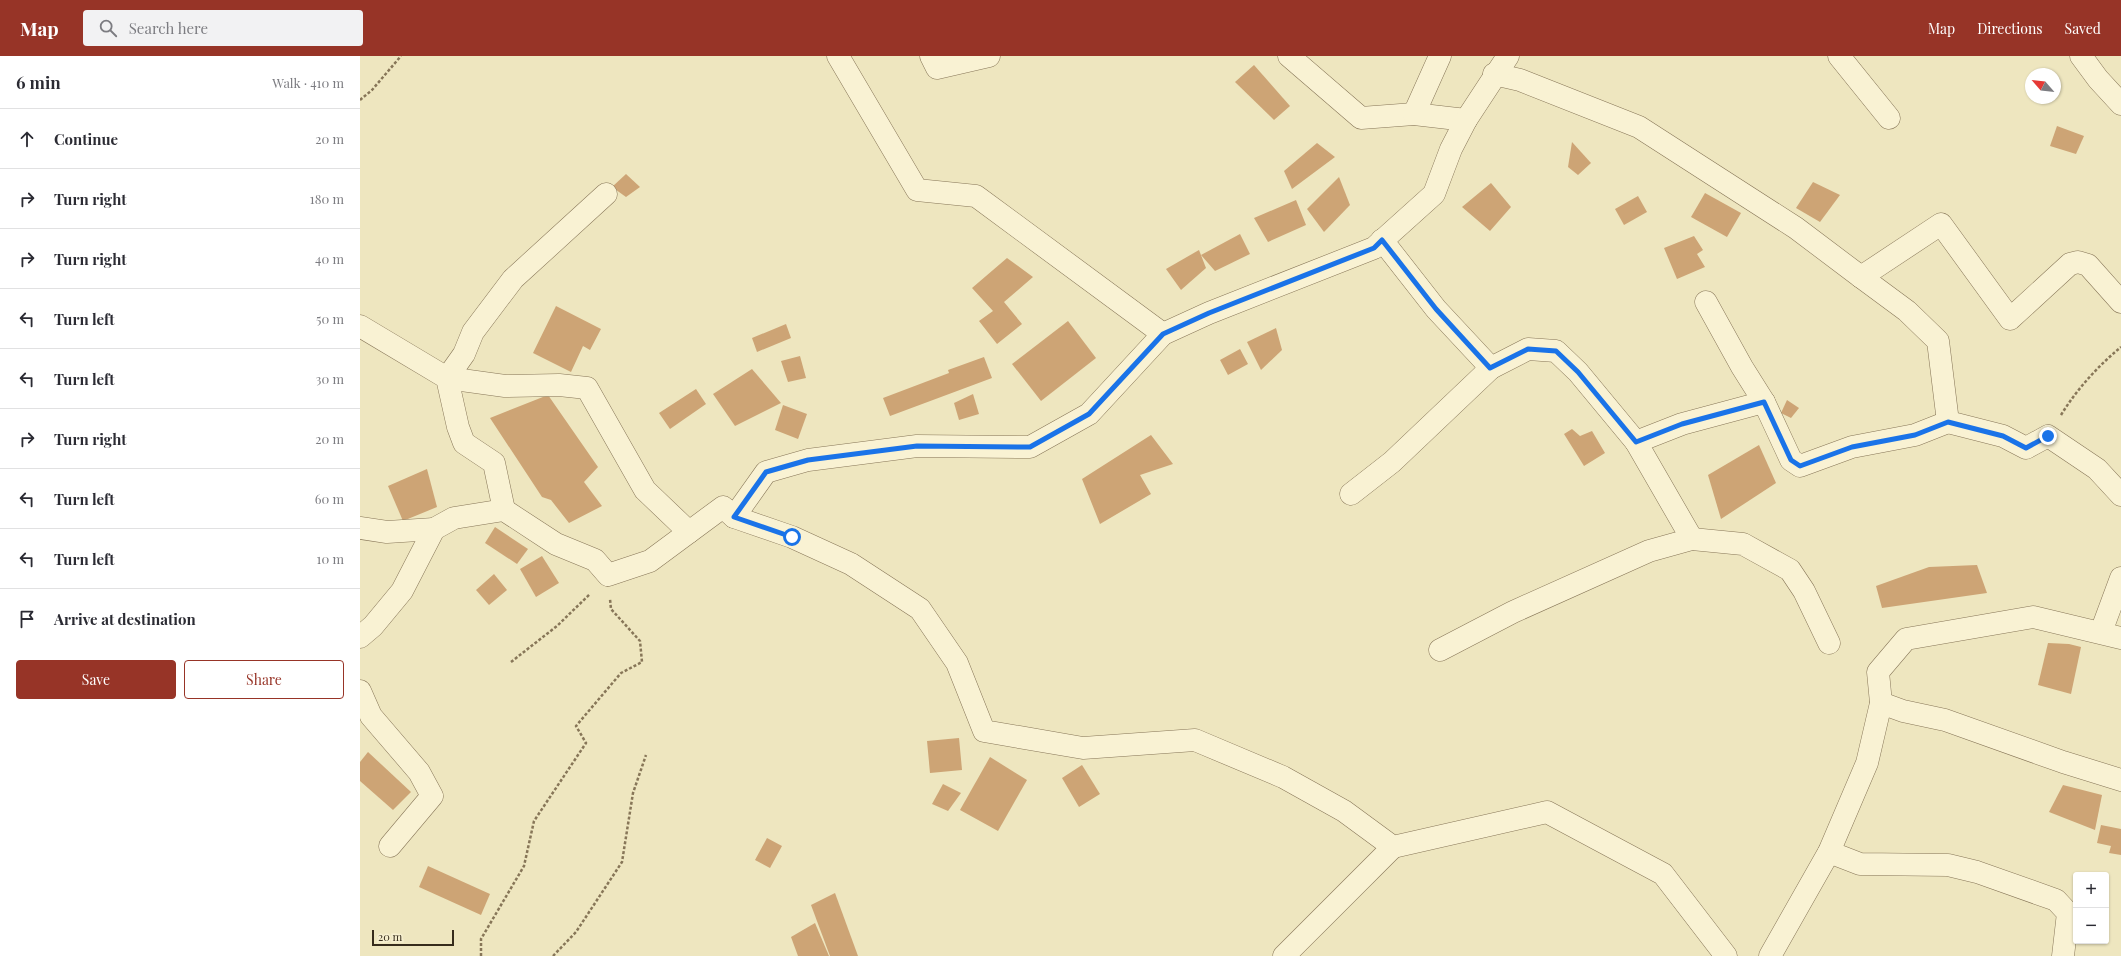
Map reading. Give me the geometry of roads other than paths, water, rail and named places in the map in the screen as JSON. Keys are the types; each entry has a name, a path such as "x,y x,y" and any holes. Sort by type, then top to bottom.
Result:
{"street":[{"path":"838,56 917,190 976,196 1163,334"},
{"path":"931,56 937,68 989,56"},
{"path":"1289,56 1361,118 1414,114 1466,120"},
{"path":"1414,114 1440,56"},
{"path":"734,517 766,472 808,460 917,446 1030,447 1089,414 1163,334 1209,313 1374,248 1434,194 1451,149 1466,120 1494,74 1508,56"},
{"path":"1839,56 1889,118"},
{"path":"2081,56 2098,79 2121,104"},
{"path":"1494,74 1520,80 1639,127 1796,228 1907,311 1938,341 1948,422"},
{"path":"504,510 494,463 464,442 458,427 447,378 464,354 473,332 513,279 606,194"},
{"path":"1861,277 1941,224 2010,319 2070,264 2078,262 2088,265 2121,302"},
{"path":"1382,240 1436,309 1490,368"},
{"path":"1706,302 1742,367 1764,402 1791,460 1800,466 1852,447 1915,435 1948,422 2003,436 2026,448 2048,436 2097,469 2121,495"},
{"path":"360,326 447,378 505,386 559,385 587,388 615,434 645,490 689,532"},
{"path":"1351,494 1392,462 1490,368 1528,349 1556,351 1578,372 1636,442 1692,539"},
{"path":"1636,442 1682,424 1764,402"},
{"path":"360,528 387,532 434,529 454,518 504,510 556,544 595,560 608,575 650,561 723,507 734,517 792,537 851,564 920,609 957,663 984,731 1083,748 1195,740 1283,777 1344,811 1393,847"},
{"path":"360,637 373,626 402,591 434,529"},
{"path":"1440,650 1513,612 1649,551 1692,539 1743,544 1790,570 1804,590 1829,643"},
{"path":"1770,956 1829,852 1867,763 1881,703 1878,672 1906,639 2033,617 2111,635 2121,578"},
{"path":"360,691 371,716 419,772 432,796 390,846"},
{"path":"1881,703 1903,711 1945,720 2056,760 2121,780"},
{"path":"1284,956 1300,942 1393,847 1547,812 1663,874 1726,956"},
{"path":"1829,852 1860,864 1948,865 1977,872 2056,900 2068,913 2063,956"}]}
